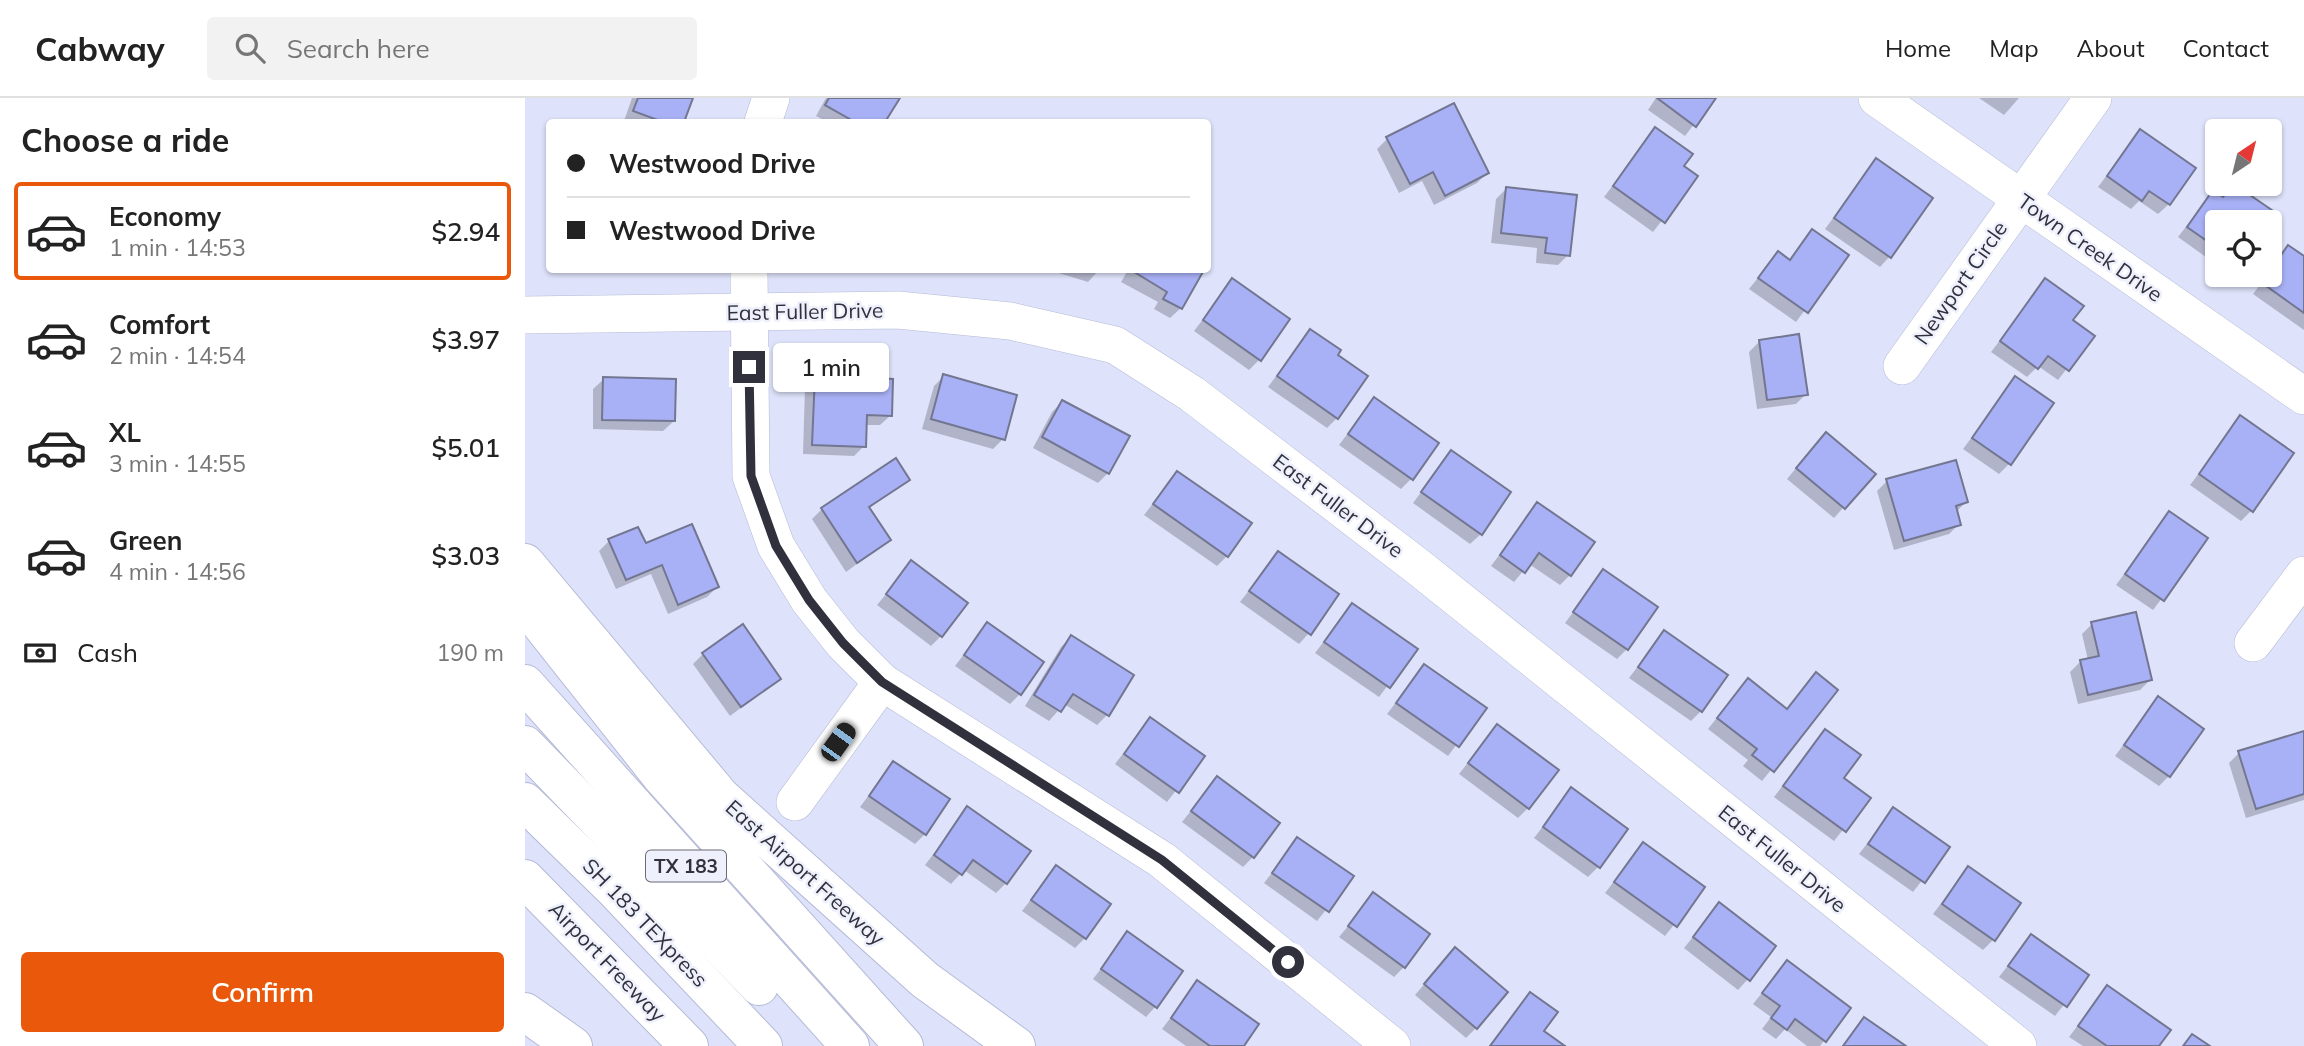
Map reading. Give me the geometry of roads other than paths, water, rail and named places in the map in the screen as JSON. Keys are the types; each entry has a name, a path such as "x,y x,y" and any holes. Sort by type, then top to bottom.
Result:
{"main road":[{"name":"East Airport Freeway","path":"525,563 721,797 925,980 1016,1046"},
{"path":"525,604 661,776 904,1046"},
{"name":"TX 183","path":"525,684 849,1046"},
{"name":"SH 183 TEXpress","path":"525,745 645,866 815,1046"},
{"name":"SH 183 TEXpress","path":"525,802 615,890 763,1046"},
{"name":"Airport Freeway","path":"525,879 689,1046"},
{"path":"525,1012 573,1046"}],"street":[{"path":"763,119 771,98"},
{"name":"Town Creek Drive","path":"1877,98 2304,396"},
{"name":"Newport Circle","path":"1902,366 2093,98"},
{"path":"749,273 751,476 776,546 809,600 843,643 882,682 1162,860 1392,1046"},
{"name":"East Fuller Drive","path":"525,315 898,310 1010,321 1115,345 1192,394 1417,566 2018,1046"},
{"path":"2253,643 2304,575"},
{"path":"795,802 882,682"}]}
